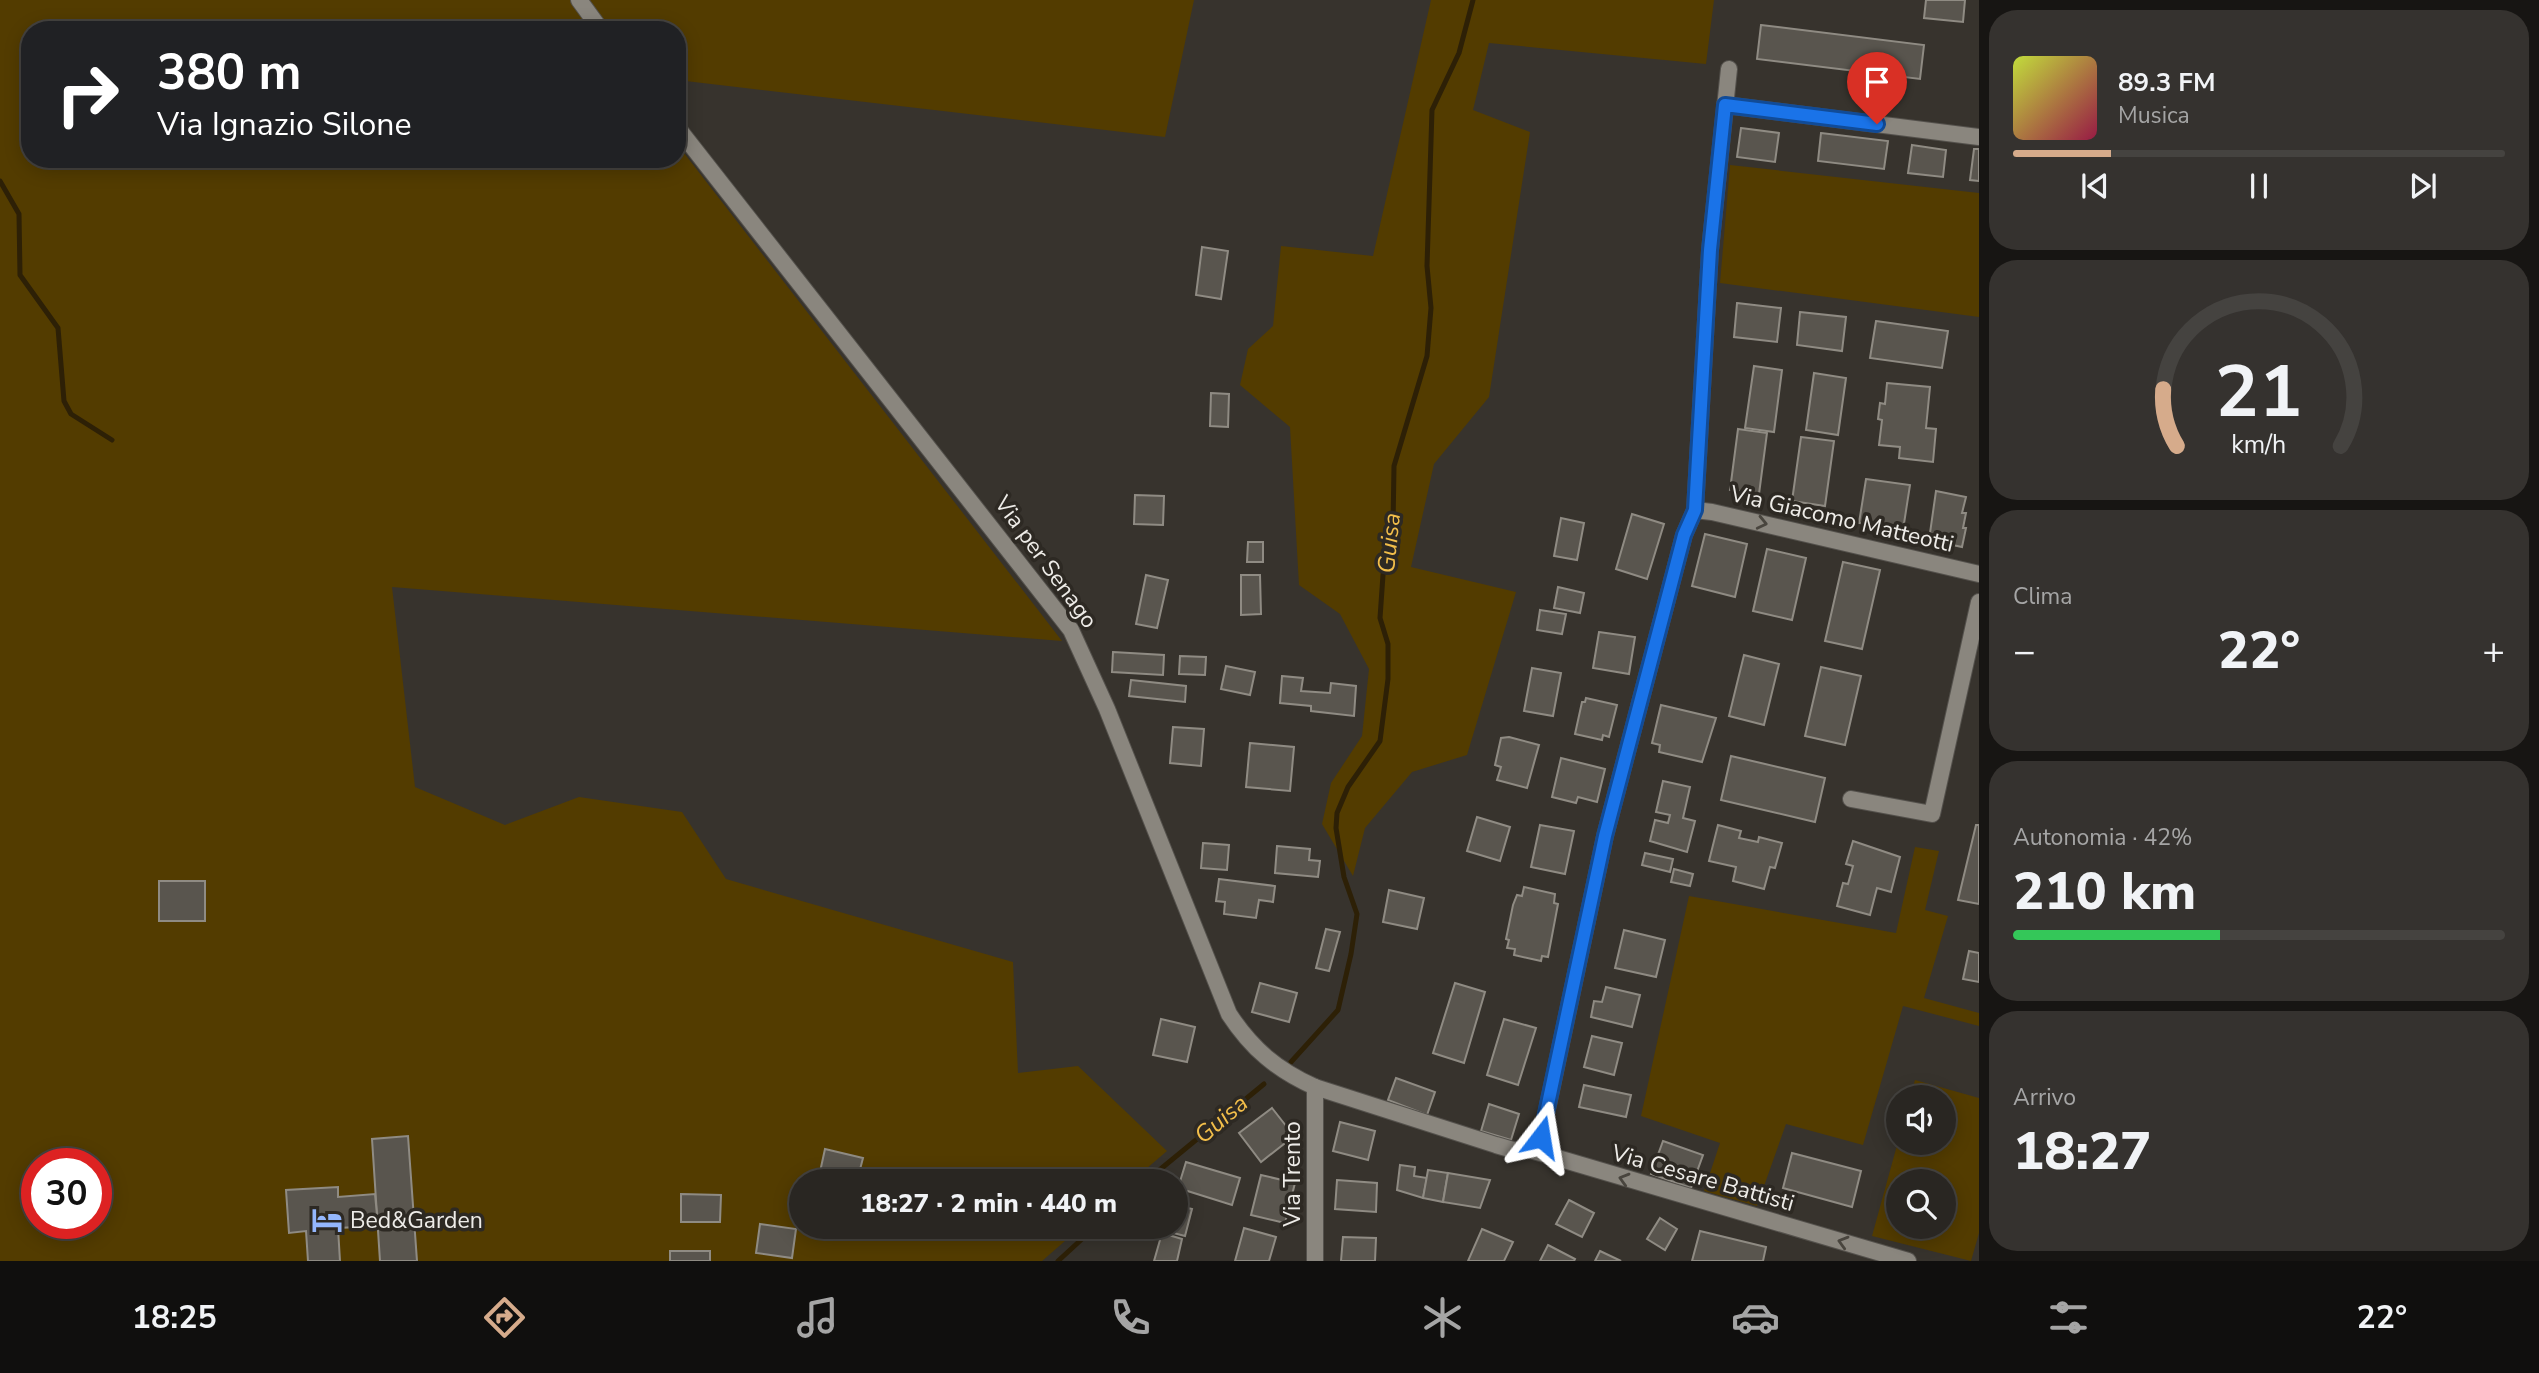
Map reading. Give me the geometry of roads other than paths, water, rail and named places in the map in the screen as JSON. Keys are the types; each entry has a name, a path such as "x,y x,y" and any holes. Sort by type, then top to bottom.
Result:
{"street":[{"path":"579,0 594,21"},
{"path":"1527,1149 1536,1144 1544,1124 1605,836 1684,535 1695,510 1710,250 1728,69"},
{"path":"1725,105 1979,137"},
{"name":"Via per Senago","path":"686,138 1071,630 1107,709 1229,1014 1245,1038 1287,1075"},
{"name":"Via Giacomo Matteotti","path":"1695,510 1979,574"},
{"path":"1851,799 1932,814 1979,602"},
{"name":"Via Cesare Battisti","path":"1287,1075 1315,1087 1504,1147 1527,1149 1908,1261"},
{"name":"Via Trento","path":"1315,1087 1315,1261"}],"waterway":[{"name":"Guisa","path":"1291,1062 1338,1010 1351,954 1357,914 1344,877 1336,828 1337,813 1348,787 1380,741 1388,679 1388,644 1380,618 1383,575 1393,526 1394,466 1427,356 1431,308 1427,266 1432,110 1459,53 1473,0"},
{"path":"0,181 19,214 20,275 58,328 64,401 71,414 112,440"},
{"name":"Guisa","path":"1161,1169 1264,1084"},
{"name":"Guisa","path":"1058,1261 1082,1239"}],"place":[{"name":"Bed&Garden","path":"327,1220"}]}
